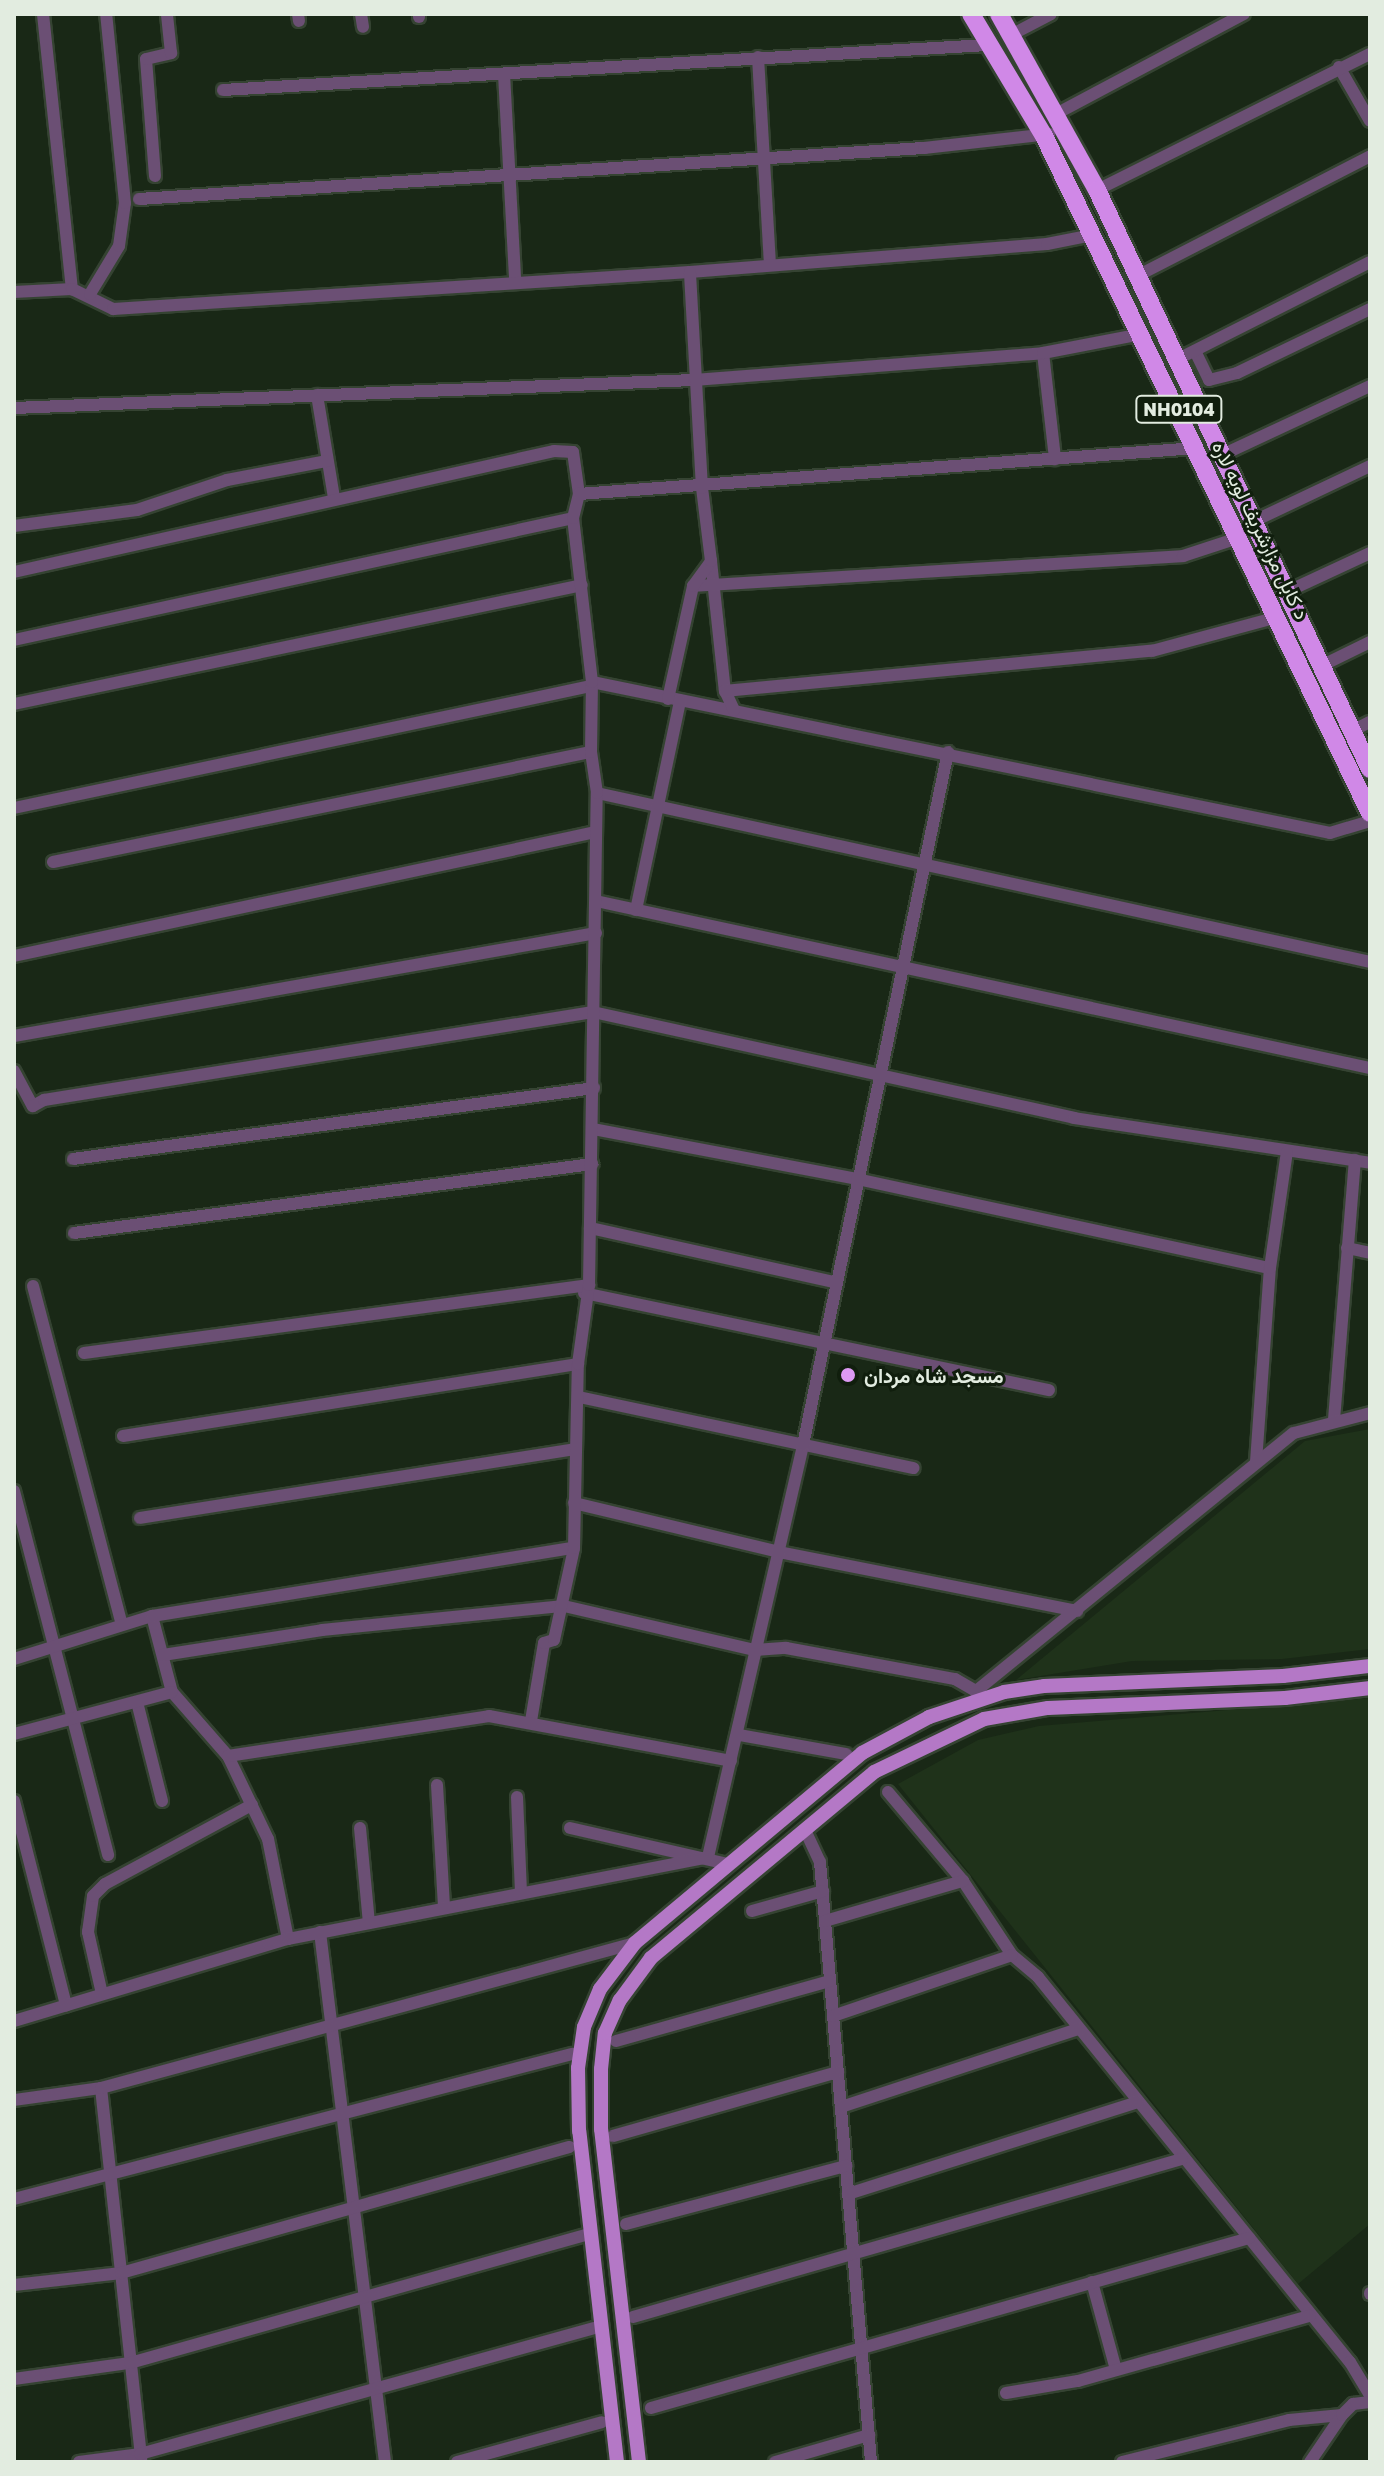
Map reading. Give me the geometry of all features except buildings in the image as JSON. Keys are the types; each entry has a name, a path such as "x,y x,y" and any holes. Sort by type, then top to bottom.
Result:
{"highway":[{"name":"د کابل مزارشریف لویه لاره","path":"971,14 1044,136 1197,448 1284,593 1370,769"},
{"name":"د کابل مزارشریف لویه لاره","path":"999,14 1097,190 1222,455 1278,617 1370,813"}],"main road":[{"path":"617,2462 579,2131 578,2068 584,2027 600,1989 635,1943 862,1753 976,1695 1044,1686 1283,1676 1370,1666"},
{"path":"639,2462 601,2129 605,2033 620,2000 651,1958 874,1772 906,1753 1008,1713 1084,1705 1285,1698 1370,1688"},
{"path":"609,2373 630,2371"}],"street":[{"path":"43,14 72,289"},
{"path":"90,294 119,246 125,203 106,14"},
{"path":"155,176 146,59 171,53 167,14"},
{"path":"1011,35 1051,14"},
{"path":"139,199 511,177 1044,136 1058,122 1244,14"},
{"path":"223,90 988,45"},
{"path":"1097,190 1370,54"},
{"path":"758,57 770,265"},
{"path":"1339,67 1370,121"},
{"path":"504,74 515,280"},
{"path":"1137,276 1370,156"},
{"path":"15,288 72,289 90,294 113,309 515,280 690,272 1047,244 1093,235"},
{"path":"1176,360 1370,262"},
{"path":"690,272 702,488 717,584 725,691 734,710"},
{"path":"1195,351 1209,380 1237,373 1370,309"},
{"path":"14,408 694,380 1043,353 1142,334"},
{"path":"1043,353 1055,459"},
{"path":"1222,455 1370,386"},
{"path":"317,395 334,498"},
{"path":"579,494 702,488 1197,448"},
{"path":"14,572 334,498 554,451 573,452 579,494 573,518 591,684 591,752 597,793 590,1228 578,1364 574,1548 564,1606 554,1640 544,1643 531,1721"},
{"path":"14,526 137,510 227,480 327,461"},
{"path":"693,586 1183,556 1246,530 1370,466"},
{"path":"14,640 573,518"},
{"path":"1284,593 1370,553"},
{"path":"636,910 693,586 711,561"},
{"path":"14,704 582,585"},
{"path":"725,691 1152,651 1278,617"},
{"path":"1321,666 1370,642"},
{"path":"14,808 591,684 948,752 1330,833 1370,821"},
{"path":"1352,731 1370,722"},
{"path":"53,862 591,752"},
{"path":"708,1857 739,1735 755,1650 803,1445 834,1282 904,968 948,752"},
{"path":"597,793 1370,962"},
{"path":"14,956 596,832"},
{"path":"596,901 1370,1068"},
{"path":"14,1036 596,933"},
{"path":"14,1071 20,1099 33,1106 44,1100 593,1012 1074,1118 1370,1163"},
{"path":"73,1159 594,1088"},
{"path":"593,1129 857,1179 1270,1268"},
{"path":"1256,1462 1270,1268 1287,1152"},
{"path":"1334,1420 1355,1160"},
{"path":"74,1233 592,1164"},
{"path":"590,1228 834,1282"},
{"path":"1347,1248 1370,1253"},
{"path":"33,1286 122,1625"},
{"path":"84,1353 586,1289 1049,1390"},
{"path":"123,1436 578,1364"},
{"path":"579,1397 914,1468"},
{"path":"163,1655 322,1630 564,1606 755,1650 786,1648 940,1676 976,1695 1294,1433 1370,1413"},
{"path":"140,1518 574,1449"},
{"path":"14,1491 108,1855"},
{"path":"574,1503 779,1552 1077,1611"},
{"path":"14,1659 152,1616 574,1548"},
{"path":"152,1616 172,1692 228,1756 268,1839 288,1939"},
{"path":"14,1734 172,1692"},
{"path":"137,1702 162,1801"},
{"path":"228,1756 489,1716 531,1721 731,1761"},
{"path":"739,1735 846,1754"},
{"path":"437,1785 444,1908"},
{"path":"888,1792 963,1881 1012,1955 1038,1977 1182,2159 1249,2238 1370,2395"},
{"path":"517,1797 521,1893"},
{"path":"14,1801 66,2005"},
{"path":"102,1994 88,1932 93,1896 105,1884 252,1805"},
{"path":"360,1828 369,1923"},
{"path":"570,1828 708,1857 727,1864"},
{"path":"805,1830 820,1862 871,2462"},
{"path":"14,2021 288,1939 708,1857"},
{"path":"825,1921 963,1881"},
{"path":"752,1911 823,1891"},
{"path":"320,1932 345,2116 385,2462"},
{"path":"14,2100 101,2088 635,1943"},
{"path":"833,2016 1012,1955"},
{"path":"616,2041 830,1981"},
{"path":"841,2107 1078,2029"},
{"path":"14,2199 345,2116 572,2054"},
{"path":"613,2136 838,2072"},
{"path":"101,2088 141,2458"},
{"path":"848,2194 1138,2102"},
{"path":"14,2285 121,2273 570,2147"},
{"path":"633,2317 1182,2159"},
{"path":"626,2224 846,2166"},
{"path":"14,2379 130,2363 585,2235"},
{"path":"651,2408 1249,2238"},
{"path":"1092,2282 1116,2370"},
{"path":"1006,2393 1116,2370 1310,2316"},
{"path":"79,2462 141,2458 376,2388 594,2328"},
{"path":"1310,2462 1353,2404 1370,2402"},
{"path":"1122,2462 1289,2420 1342,2415"},
{"path":"457,2462 602,2422"},
{"path":"775,2462 869,2435"}],"shaded area":[{"path":"1370,1429 1370,1649 1282,1659 1132,1661 1016,1680 1305,1441"},
{"path":"1370,1698 1370,2224 1298,2284 898,1784 978,1740 1039,1726"}],"place":[{"name":"مسجد شاه مردان","path":"848,1375"}]}
